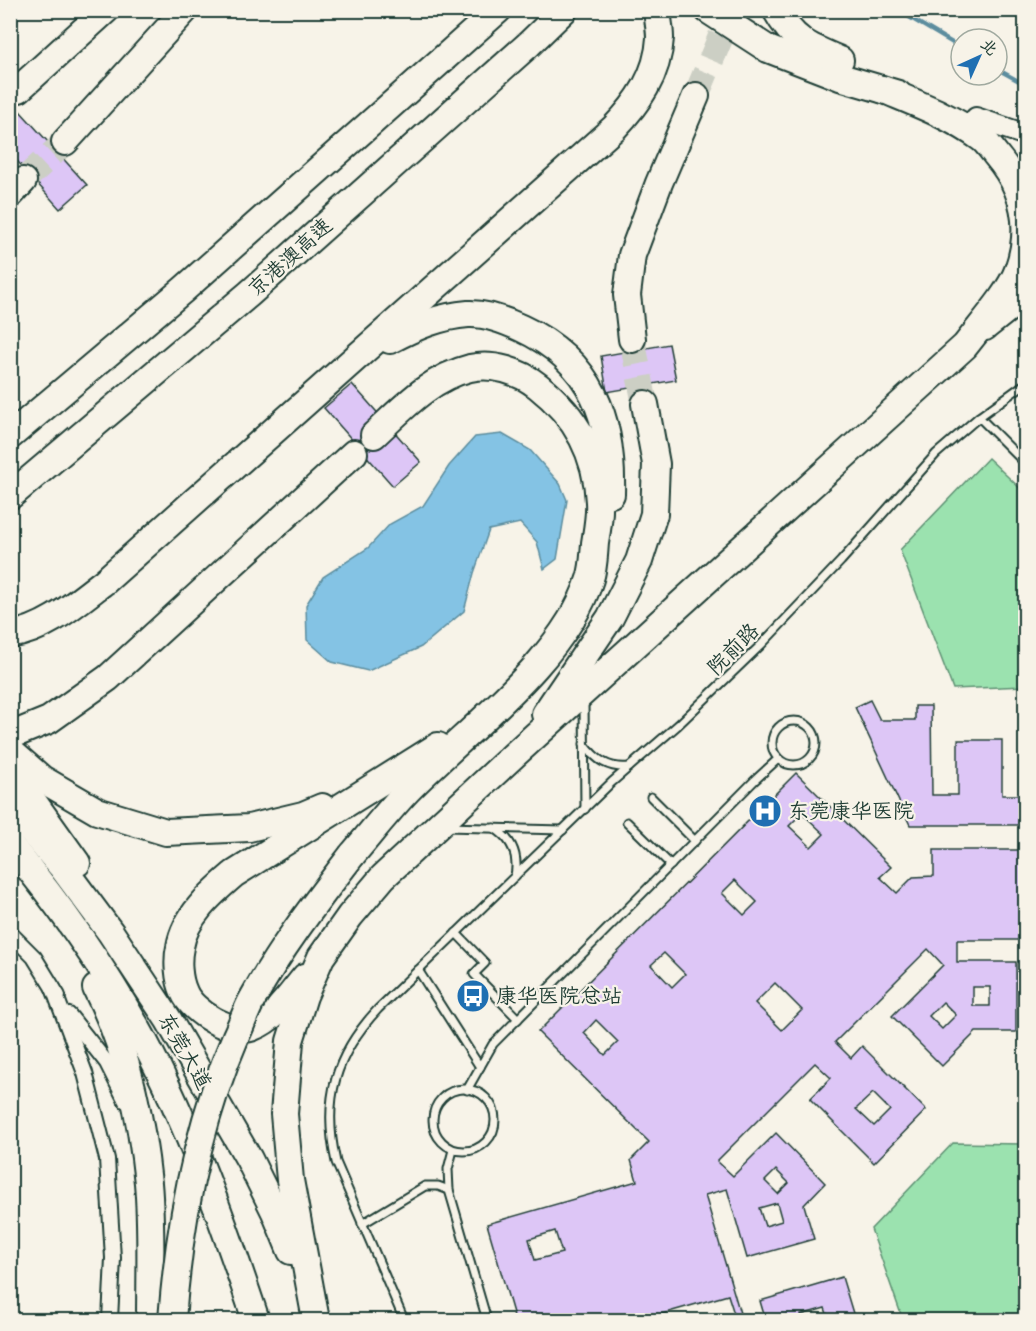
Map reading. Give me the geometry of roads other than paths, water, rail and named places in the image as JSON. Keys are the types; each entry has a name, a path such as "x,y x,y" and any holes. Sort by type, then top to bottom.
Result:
{"highway":[{"path":"19,89 106,10"},
{"path":"65,142 185,10"},
{"path":"10,436 183,290 498,10"},
{"name":"京港澳高速","path":"10,496 249,294 529,44 564,10"},
{"path":"10,635 40,626 62,613 105,581 614,128 633,107 647,86 660,39 657,10"},
{"path":"708,10 768,49 840,77 976,118"},
{"path":"776,10 787,30 813,49 976,118"},
{"path":"497,704 429,752 234,874 210,895 192,917 180,945 179,968 184,993 201,1012 228,1028 251,1029 272,1017 383,877 514,755 965,346 998,303 1017,272 1024,240 1024,204 1010,171 982,138 944,115 882,89"},
{"path":"632,339 627,295 632,255 659,183 696,96"},
{"path":"172,1320 176,1262 189,1190 220,1073 252,1000 290,935 352,855 408,791 537,664 562,633 575,612 590,578 611,517 612,471 606,427 590,385 566,356 531,333 505,321 470,314 426,322 387,341 330,380"},
{"path":"374,435 427,387 446,376 470,368 488,366 510,370 531,380 569,414 586,444 593,467 600,503 590,578"},
{"path":"514,755 572,677 610,618 639,561 654,514 656,464 645,404"},
{"path":"10,736 49,720 108,678 354,453"},
{"path":"10,751 42,779 97,811 166,832 249,828 303,815 375,786"},
{"path":"10,769 92,886 141,965 168,1019"},
{"name":"东莞大道","path":"10,806 62,867 97,914 168,1019 255,1170 302,1276 317,1320"},
{"name":"东莞大道","path":"10,844 42,884 101,970 142,1036 210,1187 256,1320"},
{"path":"42,884 108,1011 128,1071 141,1132 148,1185 150,1320"},
{"path":"317,1320 290,1180 284,1114 290,1041 304,996 321,957"}],"main road":[{"path":"976,118 1026,135"},
{"path":"965,346 1026,298"}],"street":[{"path":"10,933 34,957 74,1023 108,1063 141,1132"},
{"path":"53,988 85,1073 106,1159 113,1258 111,1320"}],"lane":[{"name":"院前路","path":"404,1320 336,1162 331,1139 332,1091 338,1068 362,1026 563,830 761,645 841,561 916,475 979,417 1026,383"},
{"path":"979,417 1026,464"},
{"path":"584,693 585,809"},
{"path":"792,721 810,728 816,745 812,757 796,766 778,759 774,754 772,742 776,730 786,722 792,721"},
{"path":"584,744 606,765 629,767"},
{"path":"467,1090 493,1044 778,759"},
{"path":"651,797 695,841"},
{"path":"627,822 671,865"},
{"path":"437,827 563,830"},
{"path":"494,828 506,837 513,848 517,862 515,876"},
{"path":"456,933 485,963 474,974 518,1019"},
{"path":"418,970 480,1067"},
{"path":"467,1090 481,1095 491,1106 495,1120 492,1135 482,1146 468,1151 453,1150 441,1141 434,1128 434,1113 440,1100 453,1092 467,1090"},
{"path":"453,1150 448,1169 449,1190 487,1320"},
{"path":"362,1224 425,1186 438,1186 449,1190"}],"water":[{"path":"502,434 530,450 560,484 567,500 557,559 544,569 537,542 520,523 489,530 464,611 421,647 368,671 332,662 307,640 306,605 323,577 368,548 390,524 423,506 449,466 475,437"}],"waterway":[{"path":"897,10 949,41"},
{"path":"1009,76 1026,85"}],"tunnel":[{"path":"696,96 732,10"},
{"path":"23,181 65,142"},
{"path":"632,339 645,404"}],"place":[{"name":"东莞康华医院","path":"765,811"},
{"name":"康华医院总站","path":"473,996"}]}
